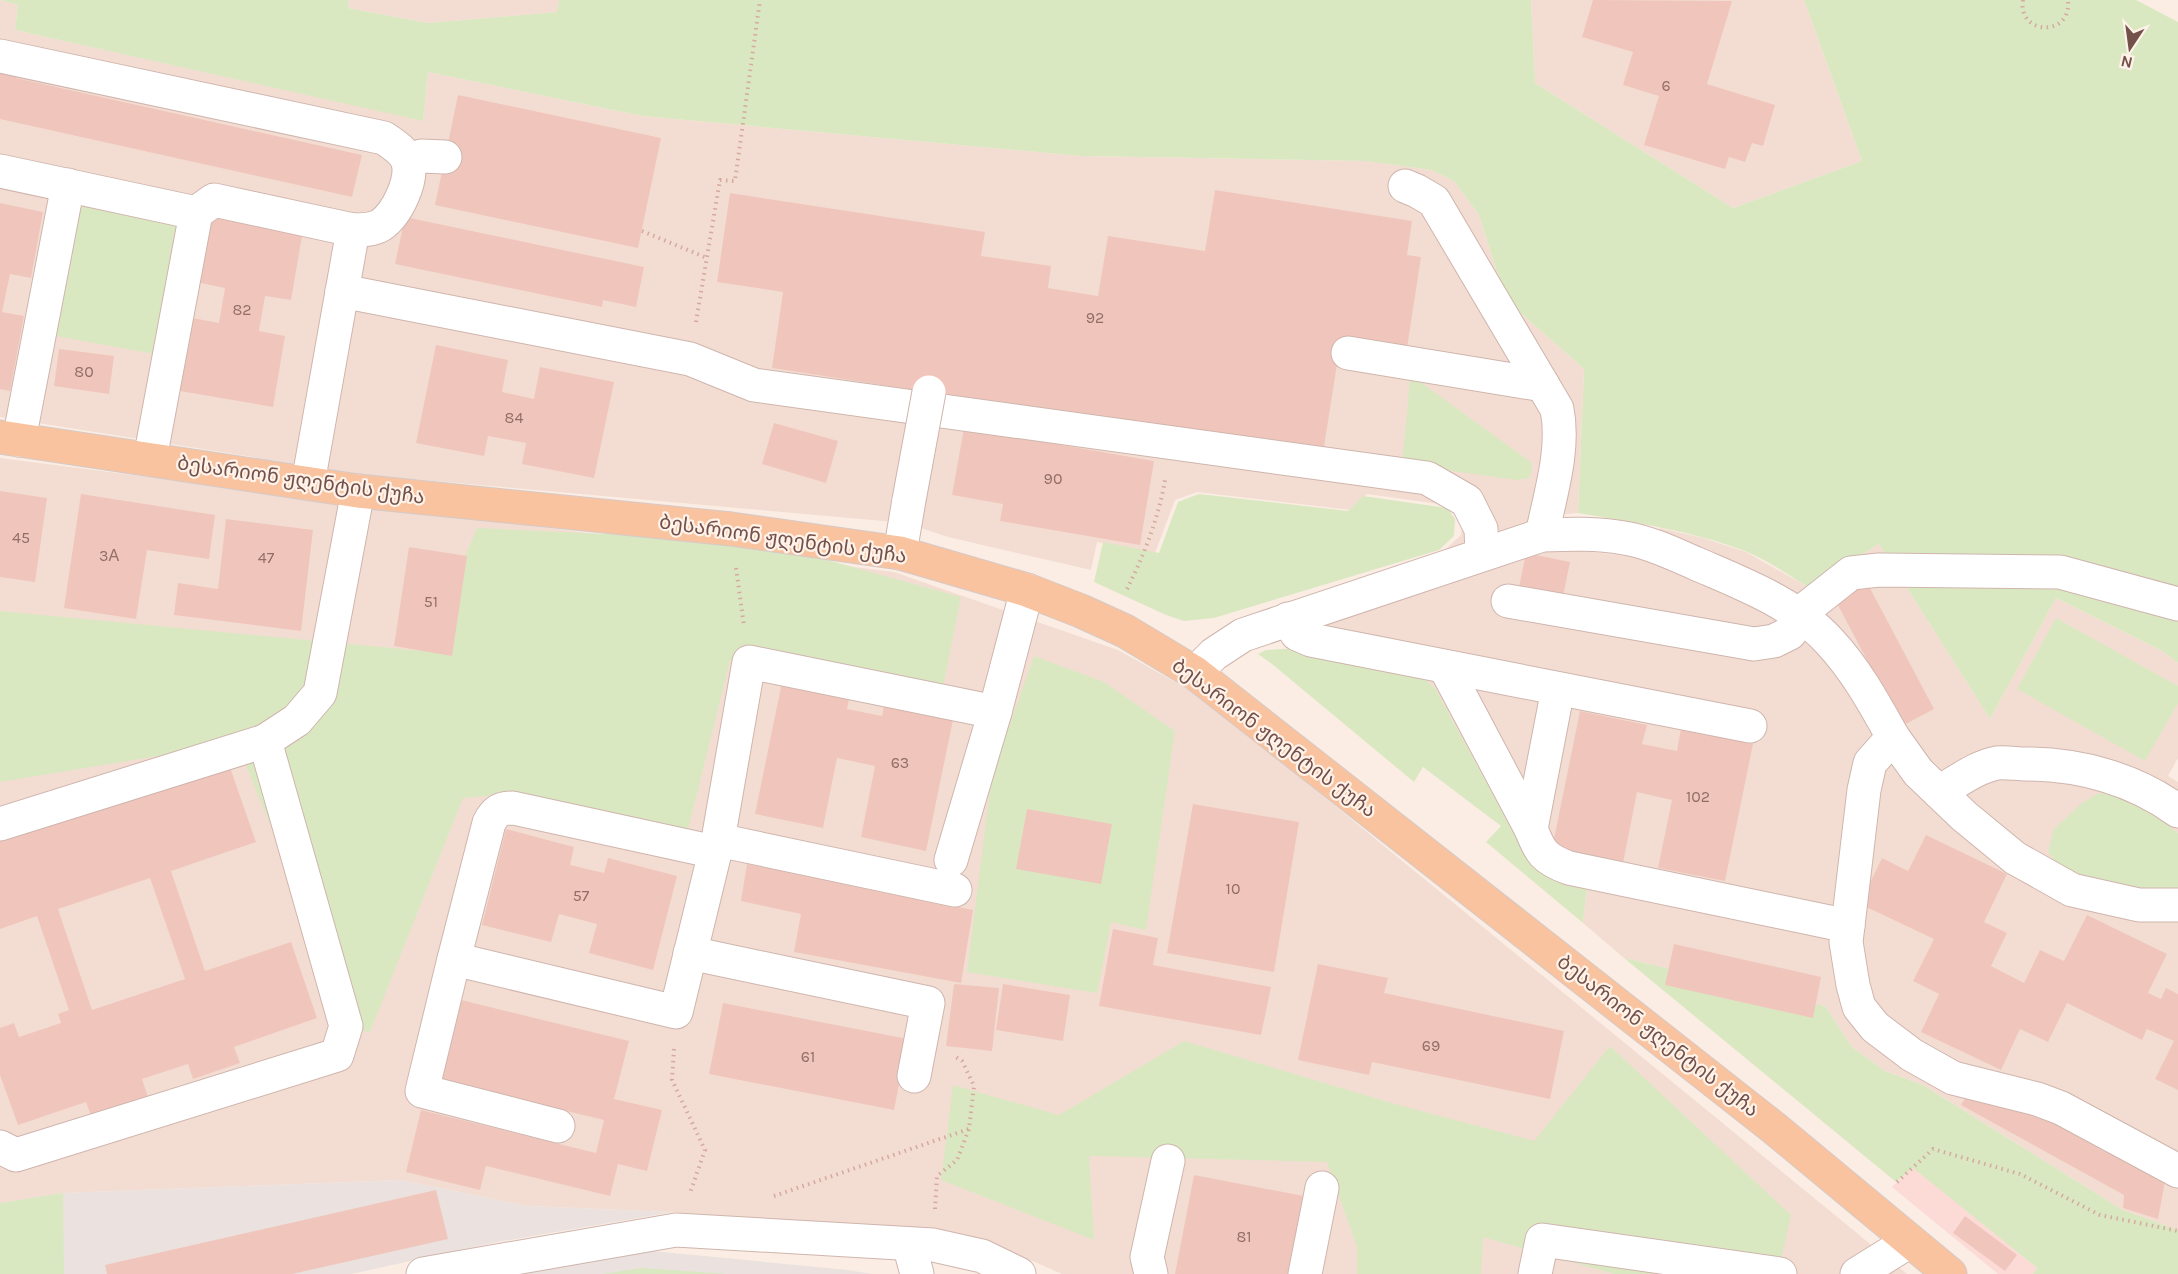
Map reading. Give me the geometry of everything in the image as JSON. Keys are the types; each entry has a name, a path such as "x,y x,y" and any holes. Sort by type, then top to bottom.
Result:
{"main road":[{"name":"ბესარიონ ჟღენტის ქუჩა","path":"10,439 358,491 731,529 900,553 1027,590 1125,631 1195,673 1774,1128 1950,1274"}],"street":[{"path":"0,56 384,138 401,150 408,162 408,178 402,196 392,214 380,226 365,230 353,230 214,200 196,213 150,459"},
{"path":"408,162 421,156 445,157"},
{"path":"0,171 196,213"},
{"path":"10,439 68,185"},
{"path":"1405,186 1434,201 1557,409 1560,426 1559,448 1542,535"},
{"path":"308,483 353,230"},
{"path":"342,291 690,360 754,385 1427,478 1467,501 1482,528 1482,553"},
{"path":"1348,353 1543,385"},
{"path":"900,553 929,392"},
{"path":"0,824 265,741 297,720 320,693 358,491"},
{"path":"1195,673 1214,654 1243,635 1482,553 1542,535 1576,533 1625,538 1674,554 1743,583 1799,614 1829,640 1859,677 1893,736 1918,772 1964,816 2015,858 2072,890 2139,905 2178,905"},
{"path":"1508,601 1754,644 1774,641 1790,633 1799,614 1851,573 1879,570 2061,572 2178,604"},
{"path":"558,1126 422,1091 489,824 494,814 501,808 513,808 716,846 953,875 1027,590"},
{"path":"1288,619 1297,634 1311,640 1750,726"},
{"path":"454,959 676,1012 716,846 749,662 995,712"},
{"path":"1445,667 1531,829 1538,848 1551,861 1569,868 1848,926"},
{"path":"1531,829 1558,689"},
{"path":"1893,736 1870,763 1864,790 1846,942 1859,1007 1875,1027 1912,1055 1953,1077 2037,1099 2061,1108 2178,1171"},
{"path":"0,1147 16,1155 337,1055 346,1026 265,741"},
{"path":"1939,792 1973,772 1998,763 2050,764 2096,772 2158,797 2178,812"},
{"path":"690,953 928,1003 914,1076"},
{"path":"1151,1274 1147,1257 1168,1161"},
{"path":"1305,1274 1322,1188"},
{"path":"423,1274 676,1230 920,1254 982,1256 1019,1274"},
{"path":"1535,1274 1542,1240 1763,1273"},
{"path":"1857,1274 1910,1240"}],"path":[{"path":"690,360 720,180 735,181 760,0"},
{"path":"2023,0 2027,18 2033,24 2047,28 2061,22 2066,16 2068,0"},
{"path":"642,231 707,258"},
{"path":"1127,589 1140,563 1162,496"},
{"path":"731,529 749,662"},
{"path":"676,1012 672,1080 705,1150 676,1230"},
{"path":"920,1254 937,1176 957,1160 969,1129 974,1086 962,1061 934,1043 923,1024"},
{"path":"766,1199 969,1129"},
{"path":"1892,1187 1934,1149 2020,1174 2100,1215 2178,1231"}],"shaded area":[{"path":"0,0 18,5 15,30 423,120 428,72 642,116 1081,156 1367,161 1431,170 1454,181 1479,215 1506,300 1584,369 1578,513 1558,515 1445,550 1461,535 1463,518 1453,506 1367,494 1351,510 1197,492 1175,500 1155,553 1097,542 1091,570 948,537 906,523 367,475 0,417"},
{"path":"349,0 559,0 558,12 428,23 348,8"},
{"path":"1531,0 1804,0 1862,161 1733,208 1535,83"},
{"path":"0,458 894,572 1118,650 1202,697 1907,1274 1062,1274 1003,1248 673,1212 527,1206 401,1180 63,1193 0,1203"},
{"path":"1660,528 1703,538 1746,552 1817,592 1831,574 1879,544 1990,719 2056,598 2162,651 2178,663 2178,758 2168,776 2178,782 2178,833 2136,801 2178,893 2178,1230 2123,1210 1923,1085 1885,1071 1852,1047 1825,1006 1624,958 1583,923 1587,886 1522,848 1435,688 1421,676 1759,742 1765,717 1325,632 1324,624 1336,617 1559,548 1650,559"},
{"path":"1913,1167 2037,1268 2033,1274 1998,1274 1892,1187"},
{"path":"401,1180 527,1206 673,1212 497,1242 351,1274 0,1274 0,1203 63,1193"},
{"path":"642,1250 848,1270 872,1274 516,1274"}],"green space":[{"path":"0,0 349,0 348,8 428,23 557,12 559,0 1531,0 1535,83 1733,208 1862,161 1804,0 2136,0 2178,22 2178,663 2162,651 2056,598 1990,719 1879,544 1831,574 1817,592 1763,560 1725,544 1663,528 1578,513 1584,369 1506,300 1479,215 1454,181 1431,170 1366,161 1081,156 642,116 428,72 423,121 15,30 18,5"},
{"path":"80,202 184,221 160,355 56,336"},
{"path":"1410,379 1419,381 1531,462 1532,470 1529,478 1517,480 1402,464"},
{"path":"1199,494 1348,511 1363,496 1447,508 1455,519 1454,536 1439,550 1214,618 1184,621 1094,582 1103,542 1159,553 1178,502"},
{"path":"477,528 758,541 961,597 941,697 730,660 687,834 498,795 463,798 370,1032 346,1029 321,950 237,743 0,782 0,611 424,651"},
{"path":"2056,618 2178,686 2178,703 2145,761 2017,689"},
{"path":"1302,648 1421,676 1435,688 1522,848 1587,886 1583,923 1486,842 1501,826 1423,767 1414,782 1258,654 1266,650"},
{"path":"1034,656 1104,682 1175,731 1146,930 1111,922 1097,993 967,972 992,775"},
{"path":"2099,793 2136,801 2178,833 2178,893 2133,890 2100,883 2071,872 2053,859 2048,852 2054,829 2082,803"},
{"path":"1624,958 1825,1006 1852,1047 1885,1071 1923,1085 2123,1210 2178,1230 2178,1274 2033,1274 2037,1268 1913,1168 1896,1182"},
{"path":"1184,1041 1395,1104 1534,1141 1610,1046 1791,1215 1778,1274 1614,1274 1483,1237 1481,1274 1357,1274 1357,1247 1327,1162 1089,1156 1094,1240 941,1180 953,1085 1059,1115"},
{"path":"63,1193 64,1274 0,1274 0,1203"},
{"path":"641,1268 729,1274 602,1274"}],"building":[{"path":"1593,0 1732,1 1707,84 1775,105 1763,146 1752,143 1745,162 1729,157 1725,169 1644,145 1659,96 1623,85 1633,52 1582,37"},
{"path":"0,66 18,70 16,78 362,155 352,197 0,119"},
{"path":"458,95 661,138 638,248 435,205"},
{"path":"1215,190 1412,221 1407,255 1421,257 1407,348 1341,339 1323,453 772,368 783,292 717,282 730,193 985,232 981,256 1051,266 1048,288 1098,296 1108,236 1205,251"},
{"path":"0,203 43,212 31,278 10,274 2,312 24,316 10,391 0,389"},
{"path":"208,213 303,230 291,300 265,296 259,331 285,336 273,407 174,390 187,317 219,323 225,288 196,282"},
{"path":"405,217 644,267 636,307 603,300 602,307 395,264"},
{"path":"436,345 508,360 502,392 534,399 540,367 614,382 594,478 522,464 526,443 488,436 484,456 416,443"},
{"path":"59,349 114,356 109,394 54,386"},
{"path":"774,423 838,441 826,483 762,464"},
{"path":"964,428 1154,461 1140,545 1000,521 1003,504 952,495"},
{"path":"0,491 47,498 35,582 0,577"},
{"path":"81,494 215,515 209,559 147,550 136,619 64,608"},
{"path":"226,519 313,530 301,631 174,615 178,583 218,589"},
{"path":"409,547 467,556 452,656 394,646"},
{"path":"1526,553 1570,562 1562,601 1518,592"},
{"path":"1863,575 1934,709 1902,726 1831,592"},
{"path":"783,677 851,690 847,709 882,716 885,701 954,715 926,851 861,837 875,766 837,758 823,828 755,814"},
{"path":"1580,711 1647,725 1642,744 1677,751 1681,729 1753,744 1725,881 1658,868 1672,800 1637,792 1623,863 1552,849"},
{"path":"226,756 256,842 171,871 205,971 291,942 317,1018 234,1047 240,1063 193,1079 188,1064 142,1079 148,1097 91,1116 86,1102 18,1125 0,1075 0,1028 14,1023 19,1037 61,1023 58,1014 69,1010 37,916 0,929 0,833","holes":["150,878 185,979 92,1010 58,909"]},
{"path":"1193,804 1299,822 1274,972 1167,953"},
{"path":"1027,809 1112,824 1101,884 1016,869"},
{"path":"506,829 574,847 570,865 604,873 608,858 677,876 653,970 589,953 597,924 559,914 551,942 482,925"},
{"path":"1926,835 2007,874 1984,922 2007,933 1991,966 2024,983 2040,950 2064,961 2087,915 2167,954 2148,993 2161,999 2166,988 2178,994 2178,1090 2155,1079 2174,1041 2147,1029 2142,1040 2067,1003 2048,1042 2020,1029 2001,1070 1921,1032 1939,994 1913,981 1934,939 1860,904 1882,858 1908,871"},
{"path":"747,864 973,910 961,983 794,952 801,914 741,901"},
{"path":"1113,929 1158,938 1153,965 1271,987 1261,1035 1099,1006"},
{"path":"1674,944 1821,977 1813,1018 1665,985"},
{"path":"1318,964 1388,978 1384,993 1564,1031 1550,1099 1372,1062 1369,1075 1298,1060"},
{"path":"954,984 999,988 992,1051 946,1046"},
{"path":"1003,984 1070,995 1063,1041 996,1030"},
{"path":"461,1000 629,1041 614,1099 662,1110 647,1171 618,1164 610,1196 486,1166 480,1190 406,1172 421,1110 596,1153 604,1120 441,1081"},
{"path":"723,1003 908,1039 894,1110 709,1074"},
{"path":"1972,1087 2010,1095 2103,1151 2166,1176 2158,1219 2123,1208 2124,1195 1961,1105"},
{"path":"1194,1175 1314,1198 1299,1274 1175,1274"},
{"path":"436,1190 448,1239 292,1274 107,1274 105,1265"},
{"path":"1965,1216 2017,1255 2005,1271 1953,1233"}]}
